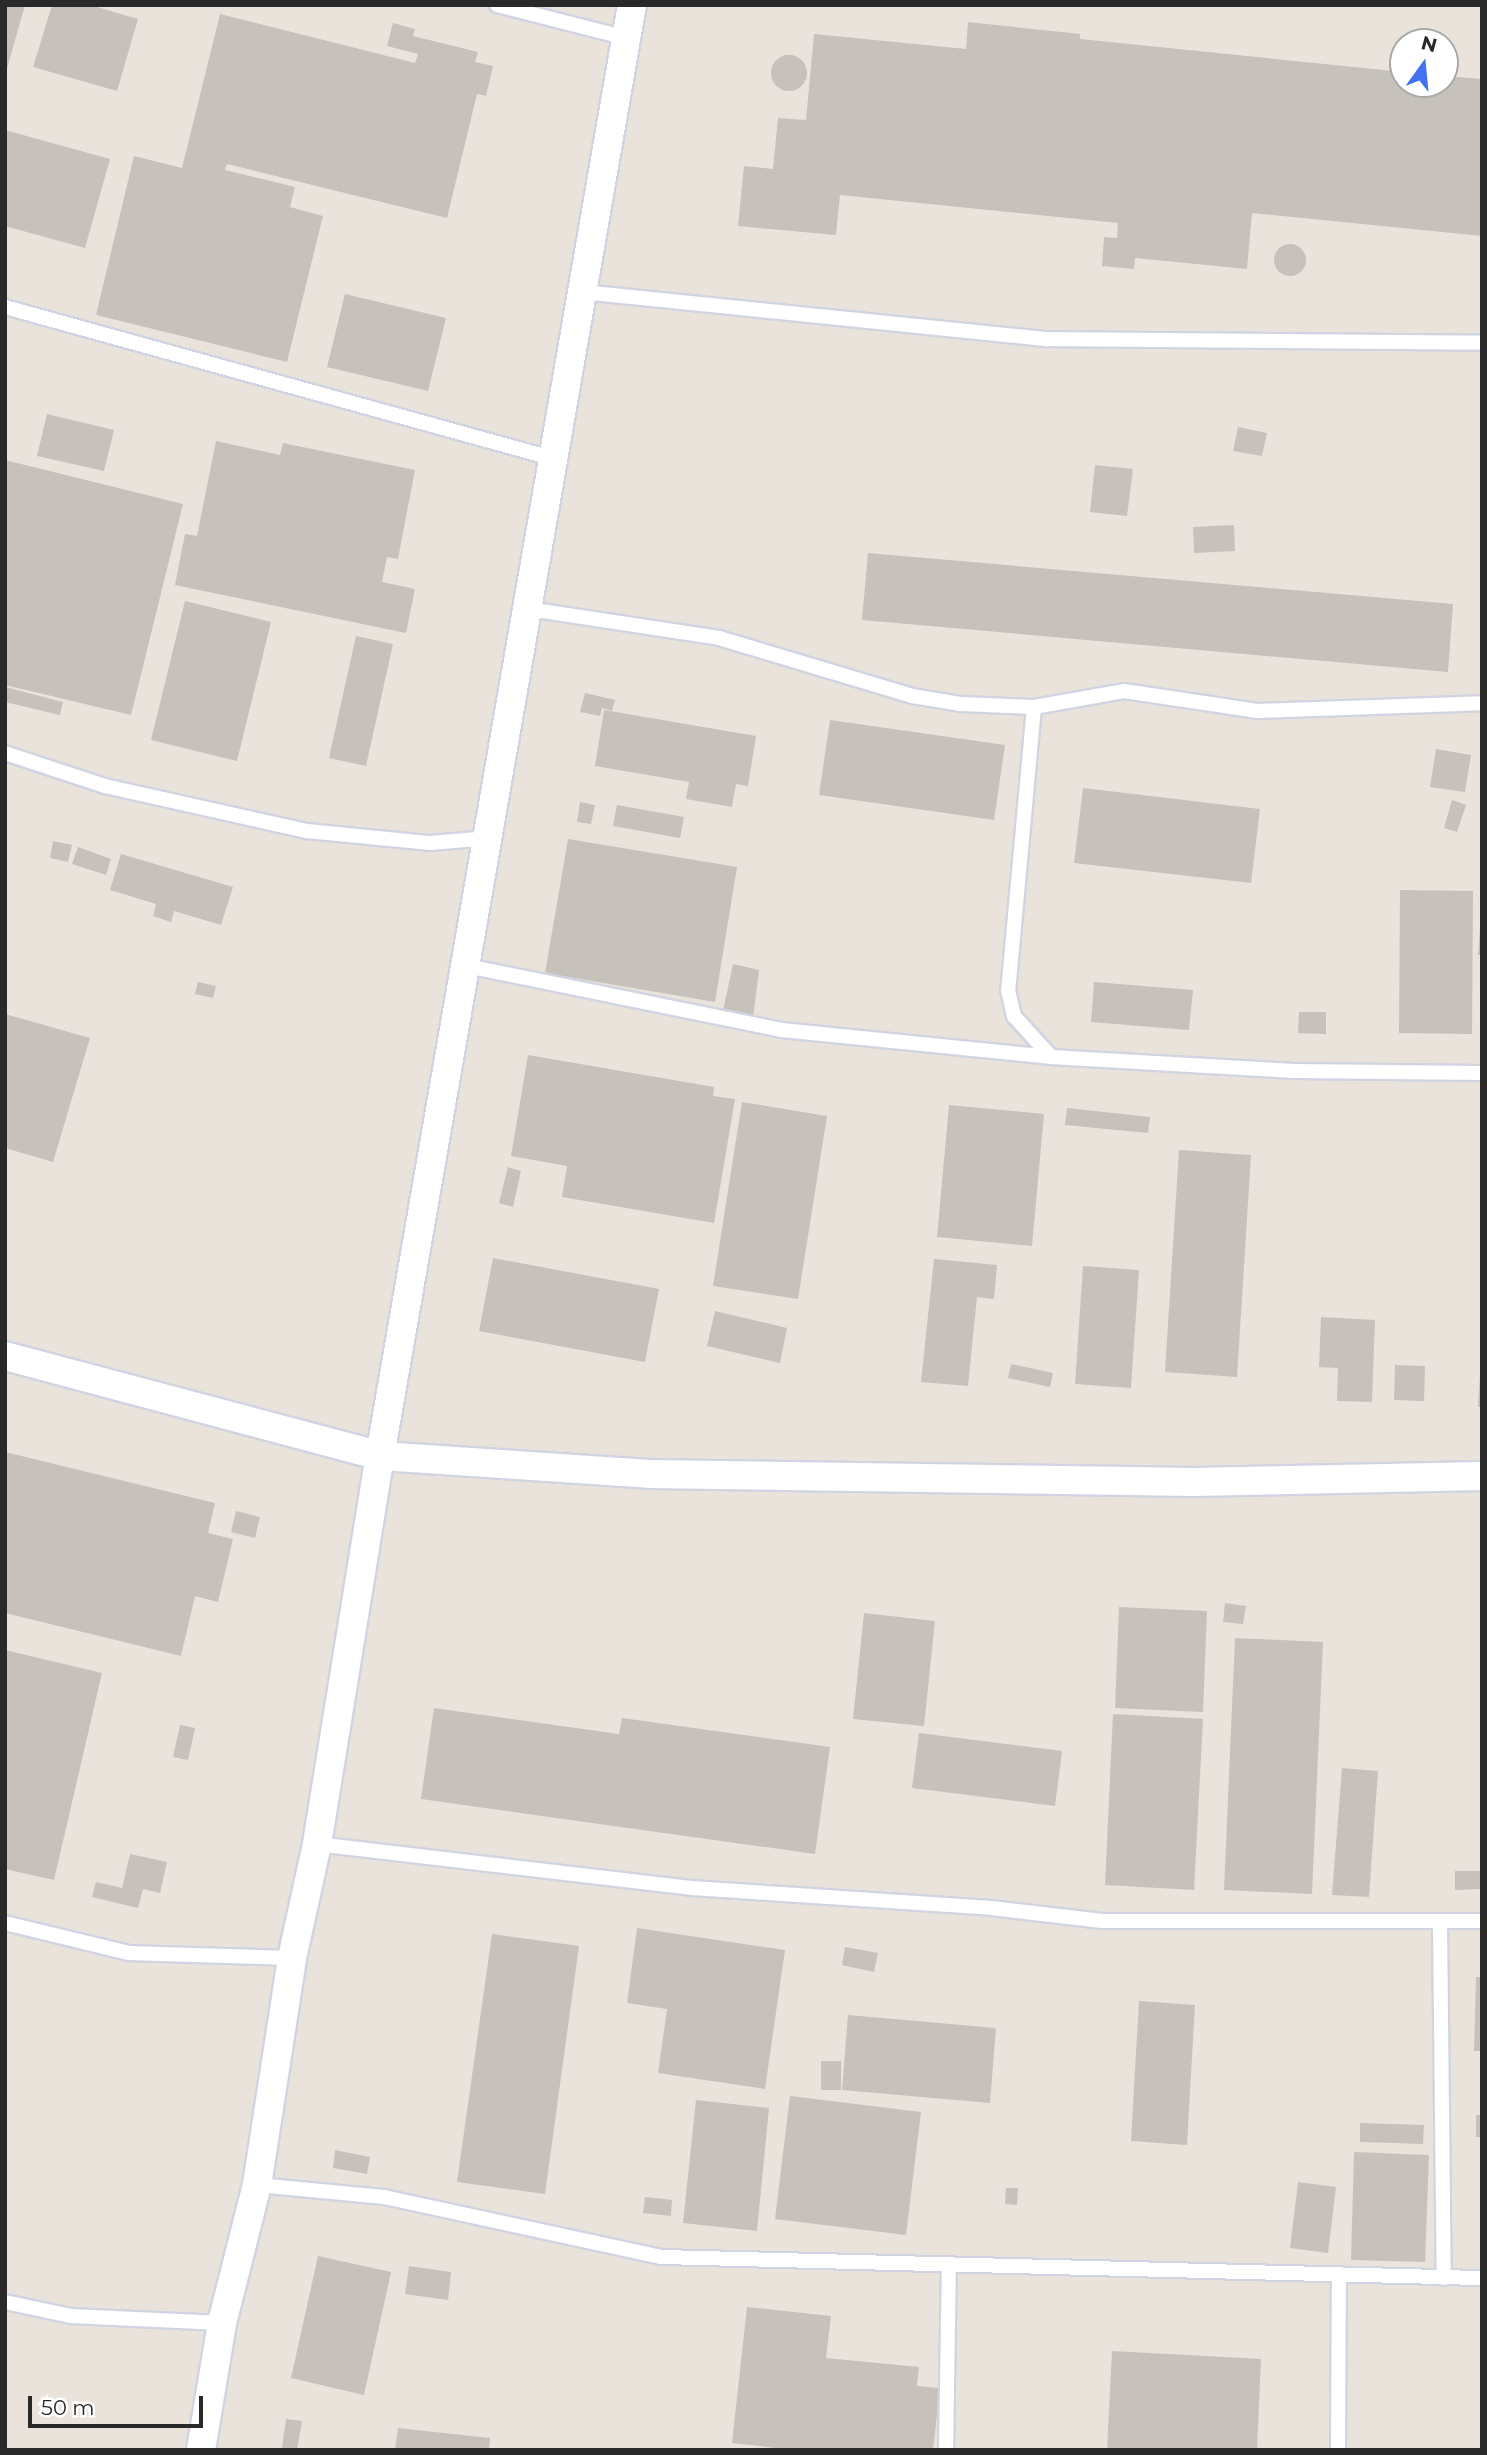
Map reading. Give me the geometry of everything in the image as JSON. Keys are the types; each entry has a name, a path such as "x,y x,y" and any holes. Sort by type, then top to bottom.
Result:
{"street":[{"path":"201,2450 222,2323 257,2185 292,1958 317,1844 380,1456 632,5"},
{"path":"5,1356 380,1456 664,1474 1194,1482 1482,1476"}],"lane":[{"path":"497,5 626,38"},
{"path":"582,292 1046,339 1482,344"},
{"path":"5,307 555,459"},
{"path":"528,609 719,638 912,696 961,704 1034,707 1124,691 1258,711 1482,703"},
{"path":"1034,707 1008,990 1014,1016 1051,1057"},
{"path":"5,754 105,786 307,831 430,843 489,838"},
{"path":"467,966 781,1030 1051,1057 1295,1071 1482,1073"},
{"path":"317,1844 692,1888 990,1908 1102,1921 1482,1921"},
{"path":"1440,1922 1444,2278"},
{"path":"5,1923 129,1953 292,1958"},
{"path":"257,2185 384,2197 661,2257 949,2267 1482,2278"},
{"path":"946,2450 949,2267"},
{"path":"1338,2450 1339,2274"},
{"path":"5,2302 71,2316 222,2323"}],"building":[{"path":"5,5 25,5 6,72 5,72"},
{"path":"52,5 90,5 138,19 117,91 33,67"},
{"path":"220,14 415,63 418,54 387,46 393,23 415,29 413,36 478,52 475,62 493,66 486,96 477,94 447,218 227,164 225,170 295,187 290,207 323,216 287,362 96,315 134,156 182,168"},
{"path":"968,22 1080,34 1080,39 1389,71 1389,98 1459,98 1459,77 1482,79 1482,236 1252,213 1247,269 1135,258 1134,269 1102,266 1104,237 1117,238 1118,223 840,195 836,235 738,226 744,166 773,169 778,118 806,120 814,34 966,49"},
{"path":"789,55 802,60 807,73 802,86 789,91 776,86 771,73 776,60"},
{"path":"5,130 110,159 85,248 5,226"},
{"path":"1290,244 1301,249 1306,260 1301,271 1290,276 1279,271 1274,260 1279,249"},
{"path":"345,294 446,318 428,391 327,367"},
{"path":"47,414 114,430 104,471 37,456"},
{"path":"1238,427 1267,433 1262,456 1233,451"},
{"path":"216,441 280,455 283,443 415,470 398,559 387,557 382,582 415,589 406,633 175,585 185,534 197,536"},
{"path":"5,460 183,504 131,715 5,685"},
{"path":"1095,465 1133,469 1127,516 1090,512"},
{"path":"1234,525 1235,551 1194,553 1193,527"},
{"path":"868,553 1453,604 1448,672 862,620"},
{"path":"185,601 271,622 237,761 151,740"},
{"path":"356,636 393,644 366,766 329,758"},
{"path":"5,687 63,702 60,715 5,702"},
{"path":"585,693 615,700 612,711 602,708 600,716 580,712"},
{"path":"604,710 756,736 748,786 736,784 732,807 686,799 689,782 595,766"},
{"path":"830,720 1005,745 994,820 819,795"},
{"path":"1436,749 1471,755 1465,792 1430,787"},
{"path":"1083,788 1260,809 1251,883 1074,863"},
{"path":"1452,800 1466,805 1457,832 1444,828"},
{"path":"580,802 595,805 591,824 577,822"},
{"path":"617,805 684,817 680,838 613,826"},
{"path":"568,839 737,867 715,1002 545,973"},
{"path":"53,841 72,845 68,862 50,858"},
{"path":"78,847 111,859 106,875 72,864"},
{"path":"121,854 233,887 221,925 174,911 171,922 153,916 156,904 110,890"},
{"path":"1400,890 1473,891 1472,1034 1399,1033"},
{"path":"1480,927 1482,955 1478,955"},
{"path":"733,964 759,970 753,1018 723,1011"},
{"path":"198,982 216,986 213,998 195,994"},
{"path":"1094,982 1193,990 1189,1030 1091,1022"},
{"path":"1299,1012 1326,1012 1326,1034 1298,1033"},
{"path":"5,1014 90,1038 53,1162 5,1148"},
{"path":"528,1055 714,1087 713,1096 735,1099 714,1223 562,1197 567,1166 511,1156"},
{"path":"742,1102 827,1116 798,1299 713,1286"},
{"path":"949,1105 1044,1114 1032,1246 937,1237"},
{"path":"1067,1108 1150,1117 1148,1133 1065,1125"},
{"path":"1179,1150 1251,1155 1237,1377 1165,1372"},
{"path":"508,1167 521,1171 513,1207 499,1203"},
{"path":"493,1258 659,1289 645,1362 479,1331"},
{"path":"934,1259 997,1265 994,1299 977,1297 968,1386 921,1382"},
{"path":"1083,1266 1139,1270 1131,1388 1075,1384"},
{"path":"715,1311 787,1328 780,1363 707,1346"},
{"path":"1321,1317 1375,1320 1372,1402 1337,1401 1338,1368 1319,1367"},
{"path":"1011,1364 1053,1373 1050,1387 1008,1378"},
{"path":"1395,1365 1425,1366 1424,1401 1394,1400"},
{"path":"1480,1375 1482,1407 1478,1407"},
{"path":"5,1452 215,1503 208,1533 233,1539 218,1602 195,1596 181,1656 5,1613"},
{"path":"236,1511 260,1517 255,1538 231,1532"},
{"path":"1225,1603 1246,1606 1243,1624 1223,1622"},
{"path":"1119,1607 1207,1611 1203,1712 1115,1708"},
{"path":"864,1613 935,1621 924,1726 853,1719"},
{"path":"1235,1638 1323,1642 1312,1894 1224,1890"},
{"path":"5,1650 102,1673 54,1880 5,1869"},
{"path":"434,1708 619,1734 622,1718 830,1747 815,1854 421,1799"},
{"path":"1113,1714 1203,1719 1194,1890 1105,1885"},
{"path":"180,1725 195,1728 188,1760 173,1757"},
{"path":"919,1733 1062,1751 1055,1806 912,1788"},
{"path":"1342,1768 1378,1771 1369,1897 1332,1895"},
{"path":"130,1854 167,1862 160,1893 143,1889 138,1908 92,1897 96,1882 122,1888"},
{"path":"1455,1871 1482,1871 1482,1889 1455,1890"},
{"path":"637,1928 785,1950 765,2089 658,2073 667,2009 627,2003"},
{"path":"492,1934 579,1946 545,2194 457,2182"},
{"path":"845,1947 878,1953 874,1972 842,1965"},
{"path":"1476,1977 1482,1977 1482,2051 1474,2051"},
{"path":"1139,2001 1195,2005 1187,2145 1131,2141"},
{"path":"848,2015 996,2028 990,2103 842,2090"},
{"path":"821,2061 841,2061 841,2090 821,2090"},
{"path":"790,2096 921,2112 906,2235 775,2219"},
{"path":"696,2100 769,2108 757,2231 683,2223"},
{"path":"1476,2115 1482,2115 1482,2137 1476,2137"},
{"path":"1360,2123 1424,2125 1423,2144 1360,2142"},
{"path":"335,2150 370,2157 367,2174 333,2168"},
{"path":"1354,2152 1429,2155 1425,2262 1351,2260"},
{"path":"1298,2182 1336,2187 1328,2253 1290,2248"},
{"path":"1006,2188 1018,2188 1017,2205 1005,2204"},
{"path":"645,2197 672,2200 671,2216 643,2213"},
{"path":"318,2256 391,2272 364,2395 291,2378"},
{"path":"409,2266 451,2272 448,2300 405,2294"},
{"path":"747,2307 831,2316 826,2358 919,2367 917,2386 940,2388 933,2450 794,2450 732,2443"},
{"path":"1112,2351 1261,2359 1257,2450 1107,2450"},
{"path":"286,2419 302,2421 297,2450 282,2448"},
{"path":"398,2428 490,2438 489,2450 395,2450"}]}
